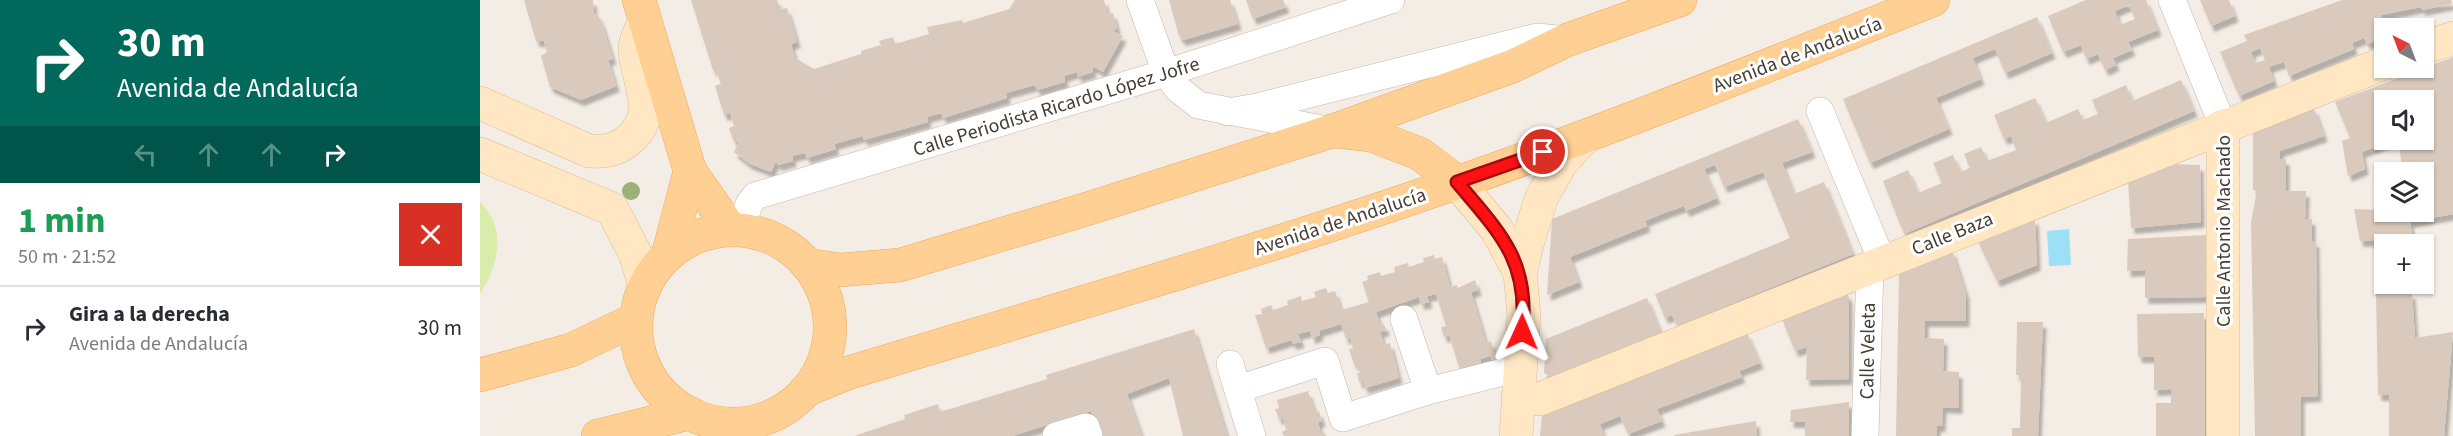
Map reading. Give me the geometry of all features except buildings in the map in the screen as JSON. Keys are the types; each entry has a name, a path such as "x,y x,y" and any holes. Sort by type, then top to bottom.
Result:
{"main road":[{"path":"807,265 841,270 869,270 908,263 1332,131 1513,66 1567,40 1680,0"},
{"name":"Avenida de Andalucía","path":"806,390 848,373 1210,263 1457,182 1586,136 1933,0"},
{"path":"642,10 690,171 736,230"},
{"path":"1332,131 1371,135 1420,154 1457,182"},
{"path":"668,255 690,171"},
{"path":"736,230 773,238 795,252 807,265 824,293 829,323 828,343 822,364 806,390 774,414 736,430 690,413 663,394 646,369 638,347 636,319 645,286 656,267 668,255 704,234 736,230"},
{"path":"480,375 571,350 636,319"},
{"path":"598,436 690,413"}],"street":[{"path":"1140,0 1166,73 1177,88 1198,105 1332,131"},
{"name":"Calle Periodista Ricardo López Jofre","path":"736,230 755,196 1166,73 1391,0"},
{"name":"Calle Antonio Machado","path":"2172,0 2223,126 2223,436"},
{"path":"480,103 589,151 608,152 623,146 636,134 644,118 645,102 634,48 642,10"},
{"path":"1228,111 1257,107 1537,37 1567,40"},
{"path":"2434,45 2453,38"},
{"name":"Calle Baza","path":"1519,383 1540,399 2374,67"},
{"name":"Calle Veleta","path":"1821,111 1876,264 1865,436"},
{"path":"1516,436 1524,315 1520,273 1540,200 1561,163 1586,136"},
{"path":"480,154 612,209 635,253 645,286"},
{"path":"1457,182 1497,230 1520,273"},
{"path":"1404,319 1428,391"},
{"path":"1252,436 1234,376 1325,361 1343,418 1428,391 1519,383"},
{"path":"1056,436 1086,427 1089,436"}],"green space":[{"path":"480,202 494,224 497,248 492,272 480,294"}],"water":[{"path":"2069,229 2071,265 2049,266 2047,231"}],"route":[{"path":"1522,332 1524,315 1520,273 1497,230 1457,182 1543,152"}]}
